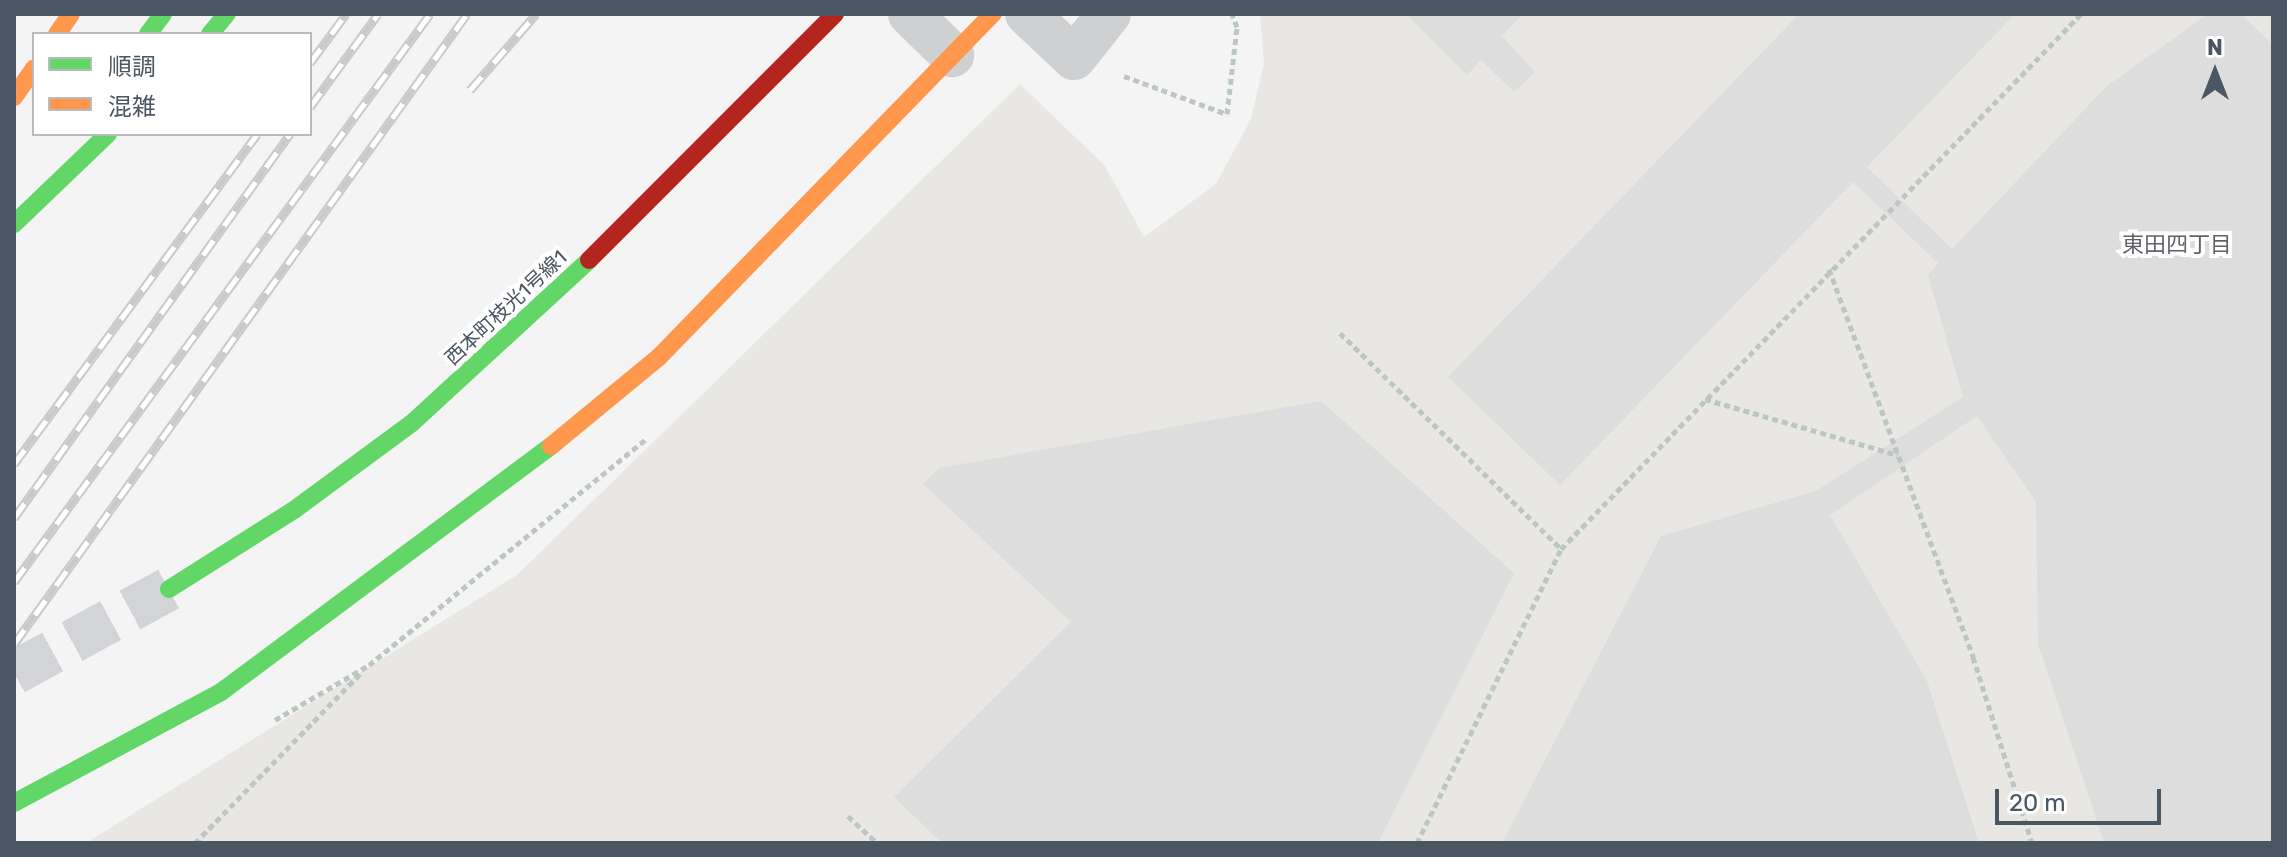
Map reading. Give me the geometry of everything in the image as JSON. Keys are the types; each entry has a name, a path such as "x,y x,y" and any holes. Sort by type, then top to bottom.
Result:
{"main road":[{"path":"58,32 71,14"},
{"path":"150,32 163,14"},
{"path":"212,32 227,14"},
{"name":"西本町枝光1号線1","path":"169,589 294,510 495,352 835,14"},
{"path":"14,803 221,692 526,467 659,357 993,14"},
{"path":"14,97 32,71"},
{"path":"14,224 106,136"},
{"path":"14,216 66,146"}],"street":[{"path":"910,14 952,55"},
{"path":"1027,14 1074,58 1109,14"}],"path":[{"path":"1074,58 1227,114 1237,27 1232,14"},
{"path":"1417,843 1561,549 1829,269 2081,14"},
{"path":"1829,269 1898,455 2032,843"},
{"path":"1340,333 1561,549"},
{"path":"1705,399 1898,455"},
{"path":"195,843 369,665"},
{"path":"848,816 877,843"}],"shaded area":[{"path":"1260,14 2273,14 2273,843 86,843 517,575 1020,84 1105,166 1144,237 1216,184 1251,119 1264,63"}],"building":[{"path":"1406,14 1523,14 1502,36 1535,72 1514,92 1481,60 1467,75"},
{"path":"1799,14 2015,14 1867,167 1952,249 2107,86 2208,14 2241,14 2273,45 2273,843 2104,843 2038,645 2036,502 1977,416 1830,515 1927,681 1979,843 1502,843 1661,536 1816,491 1963,397 1928,275 1938,263 1853,182 1560,485 1448,377"},
{"path":"1321,401 1514,573 1378,843 942,843 894,797 1071,622 923,484 939,468"}],"tunnel":[{"path":"14,673 169,589"}],"railway":[{"path":"312,60 346,14"},
{"path":"312,104 378,14"},
{"path":"14,582 430,14"},
{"path":"14,644 467,14"},
{"path":"470,90 536,14"},
{"path":"14,464 256,136"},
{"path":"14,518 289,136"}],"traffic: fast":[{"path":"150,32 163,14"},
{"path":"212,32 227,14"},
{"path":"14,224 106,136"},
{"path":"169,589 294,510 412,423 589,260"},
{"path":"14,803 221,692 551,446"}],"traffic: slow":[{"path":"58,32 71,14"},
{"path":"551,446 659,357 993,14"},
{"path":"14,97 32,71"}],"traffic: jam":[{"path":"589,260 835,14"}],"district":[{"name":"東田四丁目","path":"2177,245"}]}
